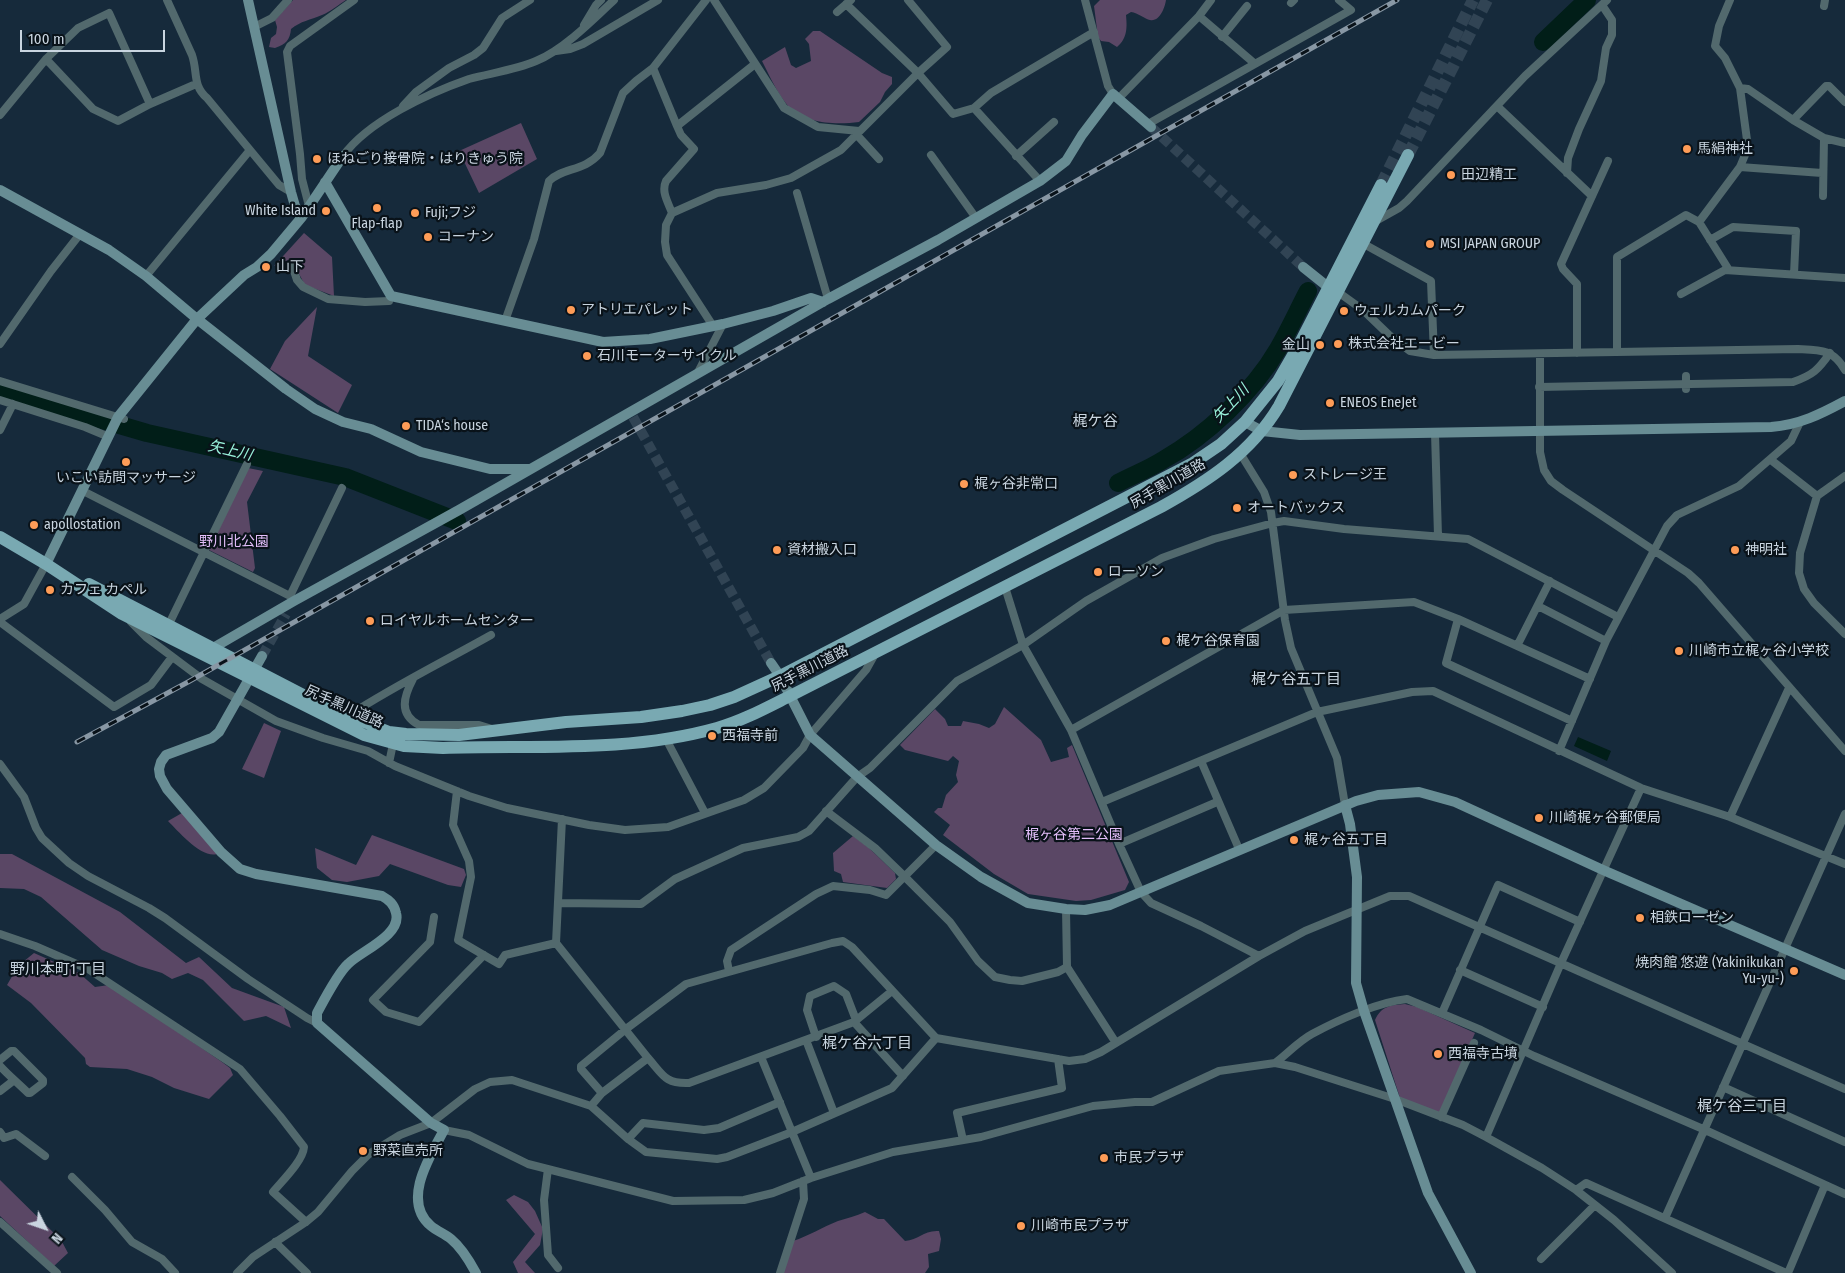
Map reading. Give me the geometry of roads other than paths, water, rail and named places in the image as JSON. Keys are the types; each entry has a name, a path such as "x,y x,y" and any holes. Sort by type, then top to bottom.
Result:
{"main road":[{"name":"尻手黒川道路","path":"0,537 46,564 122,614 348,716 389,732 459,735 566,722 640,717 710,706 780,676 1193,463 1221,444 1245,422 1278,381 1362,243 1408,155"},
{"name":"尻手黒川道路","path":"46,564 81,579 213,648 252,673 364,735 392,744 434,747 624,744 666,740 718,728 740,720 790,696 1005,587 1200,486 1226,467 1262,431 1288,390 1381,184"}],"street":[{"path":"167,0 195,63 196,84 199,91 207,98 280,186 291,192"},
{"path":"248,0 291,192 295,206 302,218"},
{"path":"254,27 272,18 288,0"},
{"path":"309,206 302,180 287,52 290,46 354,0"},
{"path":"172,657 151,685 114,707 0,620 24,604 109,437 121,418 197,319 244,275 257,267 271,254 302,218 352,144 400,109 416,92 449,68 483,48 502,18 530,0"},
{"path":"582,29 596,5 602,0"},
{"path":"400,109 469,80 536,62 556,51 614,0"},
{"path":"556,51 570,49 583,44 658,0"},
{"path":"505,321 534,239 549,182 554,176 581,168 595,160 600,153 624,93 653,68 706,0"},
{"path":"714,0 784,108 818,127 858,133 879,159"},
{"path":"718,325 667,256 665,242 666,225 672,213 717,193 766,185 791,178 841,150 918,73 947,47 908,0"},
{"path":"1085,0 1108,86 1115,97 1149,126 1351,10 1339,0"},
{"path":"213,648 292,598 632,415 696,375 826,300 1040,181 1066,161 1082,136 1115,97 1198,16 1211,0"},
{"path":"1374,222 1399,208 1407,201 1525,76 1605,2 1615,0"},
{"path":"1699,222 1740,167 1748,140 1740,88 1725,58 1715,46 1719,26 1730,0"},
{"path":"837,12 849,2 918,73 953,114 974,108 991,93 1094,32"},
{"path":"1567,173 1568,158 1578,129 1601,81 1606,48 1612,35 1612,20 1605,2"},
{"path":"1222,37 1247,6"},
{"path":"0,116 46,59 78,28 109,13 150,104"},
{"path":"1198,16 1254,64"},
{"path":"46,59 93,109 118,121 150,104 196,84"},
{"path":"677,126 755,64"},
{"path":"653,68 681,135 694,149 666,181 664,194 672,213"},
{"path":"1793,120 1826,86 1845,102"},
{"path":"1740,88 1748,89 1793,120 1824,138 1845,143"},
{"path":"1498,106 1592,196"},
{"path":"974,108 1040,181"},
{"path":"1016,156 1054,122"},
{"path":"1822,196 1824,138"},
{"path":"146,276 250,150"},
{"path":"931,155 976,218"},
{"path":"1577,353 1577,284 1563,269 1561,264 1608,161"},
{"path":"1740,167 1822,172"},
{"path":"325,182 391,296 603,342 650,339 773,311 811,298 826,300"},
{"path":"0,190 109,250 146,276 197,319 286,389 315,409 343,422 371,429 421,452 490,469 530,469"},
{"path":"797,193 826,300"},
{"path":"1617,352 1617,257 1686,215 1699,222 1729,270"},
{"path":"1710,240 1733,227 1796,231 1794,274"},
{"path":"0,344 80,234"},
{"path":"1362,243 1431,281 1434,355"},
{"path":"292,265 297,280 303,287 328,300 389,301"},
{"path":"1303,267 1363,310 1389,335 1410,351 1434,355 1798,349 1819,350 1830,353 1840,361 1845,370"},
{"path":"1681,294 1725,270 1845,278"},
{"path":"696,375 718,325"},
{"path":"1686,351 1686,360"},
{"path":"1540,387 1793,382 1819,369 1830,353"},
{"path":"1540,354 1540,431 1544,470 1551,481 1688,573 1699,583 1845,751"},
{"path":"0,381 121,418"},
{"path":"0,400 85,426 109,437"},
{"path":"1245,422 1262,431 1300,435 1771,427 1786,426 1800,422 1845,401"},
{"path":"0,430 13,404"},
{"path":"1559,751 1606,641 1667,526 1677,515 1739,486 1791,441 1800,422"},
{"path":"1435,433 1438,536"},
{"path":"1240,453 1264,492 1271,512 1291,648 1337,758 1350,824 1357,877 1356,983 1428,1194 1471,1273"},
{"path":"1771,460 1817,496"},
{"path":"168,626 247,464"},
{"path":"1845,476 1817,496 1800,553 1799,573 1804,589 1814,603 1845,634"},
{"path":"286,614 342,488"},
{"path":"83,491 292,598"},
{"path":"559,903 641,904 675,878 743,848 798,837 809,831 857,778 870,768 957,681 1023,645 1086,601 1162,558 1214,539 1273,523 1284,521 1344,529 1468,539 1618,617"},
{"path":"1517,646 1550,581"},
{"path":"1005,587 1023,645 1071,730 1141,892 1151,903 1202,926 1259,956"},
{"path":"1071,730 1284,610 1414,602 1458,619 1590,679"},
{"path":"1538,606 1606,641"},
{"path":"122,614 146,637 202,679 276,721 323,738 368,751 388,763 457,791 507,808 625,830 668,827 744,800 764,788 803,748 810,734 866,670 876,653"},
{"path":"1458,619 1446,664 1572,721"},
{"path":"348,716 382,693 413,679 490,635"},
{"path":"262,656 219,732 212,738 166,755 161,762 160,776 167,789 222,852 240,869 256,874 382,896 389,900 397,916 396,926 389,934 346,967 317,1013 317,1022"},
{"path":"771,662 810,734 857,778 936,845 981,877 1028,903 1085,910 1110,905 1345,805 1378,795 1419,792 1455,802 1603,870 1845,975"},
{"path":"413,679 405,694 404,707 412,721 419,725 479,725 494,730"},
{"path":"1730,817 1789,688"},
{"path":"1102,802 1317,712 1412,692 1433,692 1641,788 1730,817 1845,864"},
{"path":"666,740 705,813"},
{"path":"388,763 392,744"},
{"path":"1201,761 1217,802 1239,849"},
{"path":"0,764 24,797 42,838 69,863 88,876 157,913 186,932 248,979 307,1018 317,1022 431,1123 444,1130 469,1135 528,1164 673,1201 744,1200 893,1152 981,1137 1092,1106 1152,1102 1209,1074 1275,1063 1295,1067 1395,1099 1464,1125 1542,1168 1576,1190 1651,1252 1672,1273"},
{"path":"1486,1137 1561,963 1641,788"},
{"path":"457,791 453,824 469,861 471,877 458,940 499,964 505,955 556,943"},
{"path":"1119,844 1217,802"},
{"path":"826,811 875,848 904,876 950,922 978,961 995,977 1022,981 1058,972 1067,967"},
{"path":"1665,1218 1703,1129 1743,1044 1845,814"},
{"path":"562,819 556,943 648,1058 672,1082 680,1084 689,1083 855,1021 892,990"},
{"path":"729,971 727,960 731,950 816,894 833,886 870,890 886,895 936,845"},
{"path":"1442,1013 1498,885 1580,922"},
{"path":"602,1093 581,1066 686,984 832,943 843,941 852,947 936,1038 1069,1061 1085,1059 1116,1043 1259,956 1304,931 1390,896 1409,896 1845,1089"},
{"path":"1066,909 1067,967 1116,1043"},
{"path":"434,917 430,942 373,1000 386,1012 418,1022 484,955"},
{"path":"0,934 35,946 88,969 240,1069 304,1147 304,1152 299,1160 274,1192 306,1222"},
{"path":"1460,970 1542,1007"},
{"path":"816,1037 807,1010 810,996 834,986 846,994 855,1021 903,1076"},
{"path":"1275,1063 1311,1035 1364,1011 1395,1000 1407,999 1703,1129 1845,1194"},
{"path":"237,1273 253,1257 318,1212 341,1183 369,1154 400,1135 431,1123 475,1089 490,1082 512,1080 591,1106 628,1139 646,1152 717,1159 727,1157 792,1132 892,1088 936,1038"},
{"path":"806,1040 834,1114"},
{"path":"1441,1117 1474,1043"},
{"path":"0,1060 11,1051 14,1052 44,1083 30,1093 18,1082 13,1081 0,1066"},
{"path":"761,1057 792,1132 807,1180 804,1199 780,1273"},
{"path":"591,1106 602,1093 648,1058"},
{"path":"962,1140 957,1113 1062,1088 1058,1059"},
{"path":"0,1091 13,1081"},
{"path":"1723,1087 1845,1142"},
{"path":"628,1139 643,1123 704,1130 719,1128 780,1102"},
{"path":"444,1130 425,1169 418,1191 419,1208 423,1217 430,1225 450,1238 463,1251 476,1273"},
{"path":"0,1132 4,1138 16,1134 46,1156"},
{"path":"548,1169 544,1200 548,1255 558,1268"},
{"path":"72,1177 105,1210 132,1242 162,1259 174,1273"},
{"path":"1576,1190 1586,1183 1787,1273 1825,1185"},
{"path":"1542,1259 1595,1205"},
{"path":"0,1222 57,1273"},
{"path":"275,1242 307,1273"},
{"path":"43,1273 49,1266"}],"waterway":[{"name":"矢上川","path":"1543,42 1587,0"},
{"name":"矢上川","path":"1118,483 1152,466 1196,439 1242,397 1268,365 1308,291"},
{"name":"矢上川","path":"0,390 147,433 345,477 457,521"}],"tunnel":[{"path":"1381,185 1473,0"},
{"path":"1408,155 1487,0"},
{"path":"1151,127 1303,267"},
{"path":"633,417 771,663"},
{"path":"262,656 286,614"}],"railway":[{"path":"77,742 188,682 1397,0"}],"place":[{"name":"馬絹神社","path":"1687,149"},
{"name":"ほねごり接骨院・はりきゅう院","path":"317,159"},
{"name":"田辺精工","path":"1451,175"},
{"name":"Flap-flap","path":"377,208"},
{"name":"White Island","path":"326,211"},
{"name":"Fuji;フジ","path":"415,213"},
{"name":"コーナン","path":"428,237"},
{"name":"MSI JAPAN GROUP","path":"1430,244"},
{"name":"山下","path":"266,267"},
{"name":"アトリエパレット","path":"571,310"},
{"name":"ウェルカムパーク","path":"1344,311"},
{"name":"株式会社エービー","path":"1338,344"},
{"name":"金山","path":"1320,345"},
{"name":"石川モーターサイクル","path":"587,356"},
{"name":"ENEOS EneJet","path":"1330,403"},
{"name":"TIDA‘s house","path":"406,426"},
{"name":"いこい訪問マッサージ","path":"126,462"},
{"name":"ストレージ王","path":"1293,475"},
{"name":"梶ヶ谷非常口","path":"964,484"},
{"name":"オートバックス","path":"1237,508"},
{"name":"apollostation","path":"34,525"},
{"name":"資材搬入口","path":"777,550"},
{"name":"神明社","path":"1735,550"},
{"name":"ローソン","path":"1098,572"},
{"name":"カフェ カペル","path":"50,590"},
{"name":"ロイヤルホームセンター","path":"370,621"},
{"name":"梶ケ谷保育園","path":"1166,641"},
{"name":"川崎市立梶ヶ谷小学校","path":"1679,651"},
{"name":"西福寺前","path":"712,736"},
{"name":"川崎梶ヶ谷郵便局","path":"1539,818"},
{"name":"梶ヶ谷五丁目","path":"1294,840"},
{"name":"相鉄ローゼン","path":"1640,918"},
{"name":"焼肉館 悠遊 (Yakinikukan Yu-yu-)","path":"1794,971"},
{"name":"西福寺古墳","path":"1438,1054"},
{"name":"野菜直売所","path":"363,1151"},
{"name":"市民プラザ","path":"1104,1158"},
{"name":"川崎市民プラザ","path":"1021,1226"}],"district":[{"name":"梶ケ谷","path":"1095,422"},
{"name":"梶ケ谷五丁目","path":"1296,680"},
{"name":"野川本町1丁目","path":"58,970"},
{"name":"梶ケ谷六丁目","path":"867,1044"},
{"name":"梶ケ谷三丁目","path":"1742,1107"}],"park label":[{"name":"野川北公園","path":"234,542"},
{"name":"梶ヶ谷第二公園","path":"1074,835"}]}
